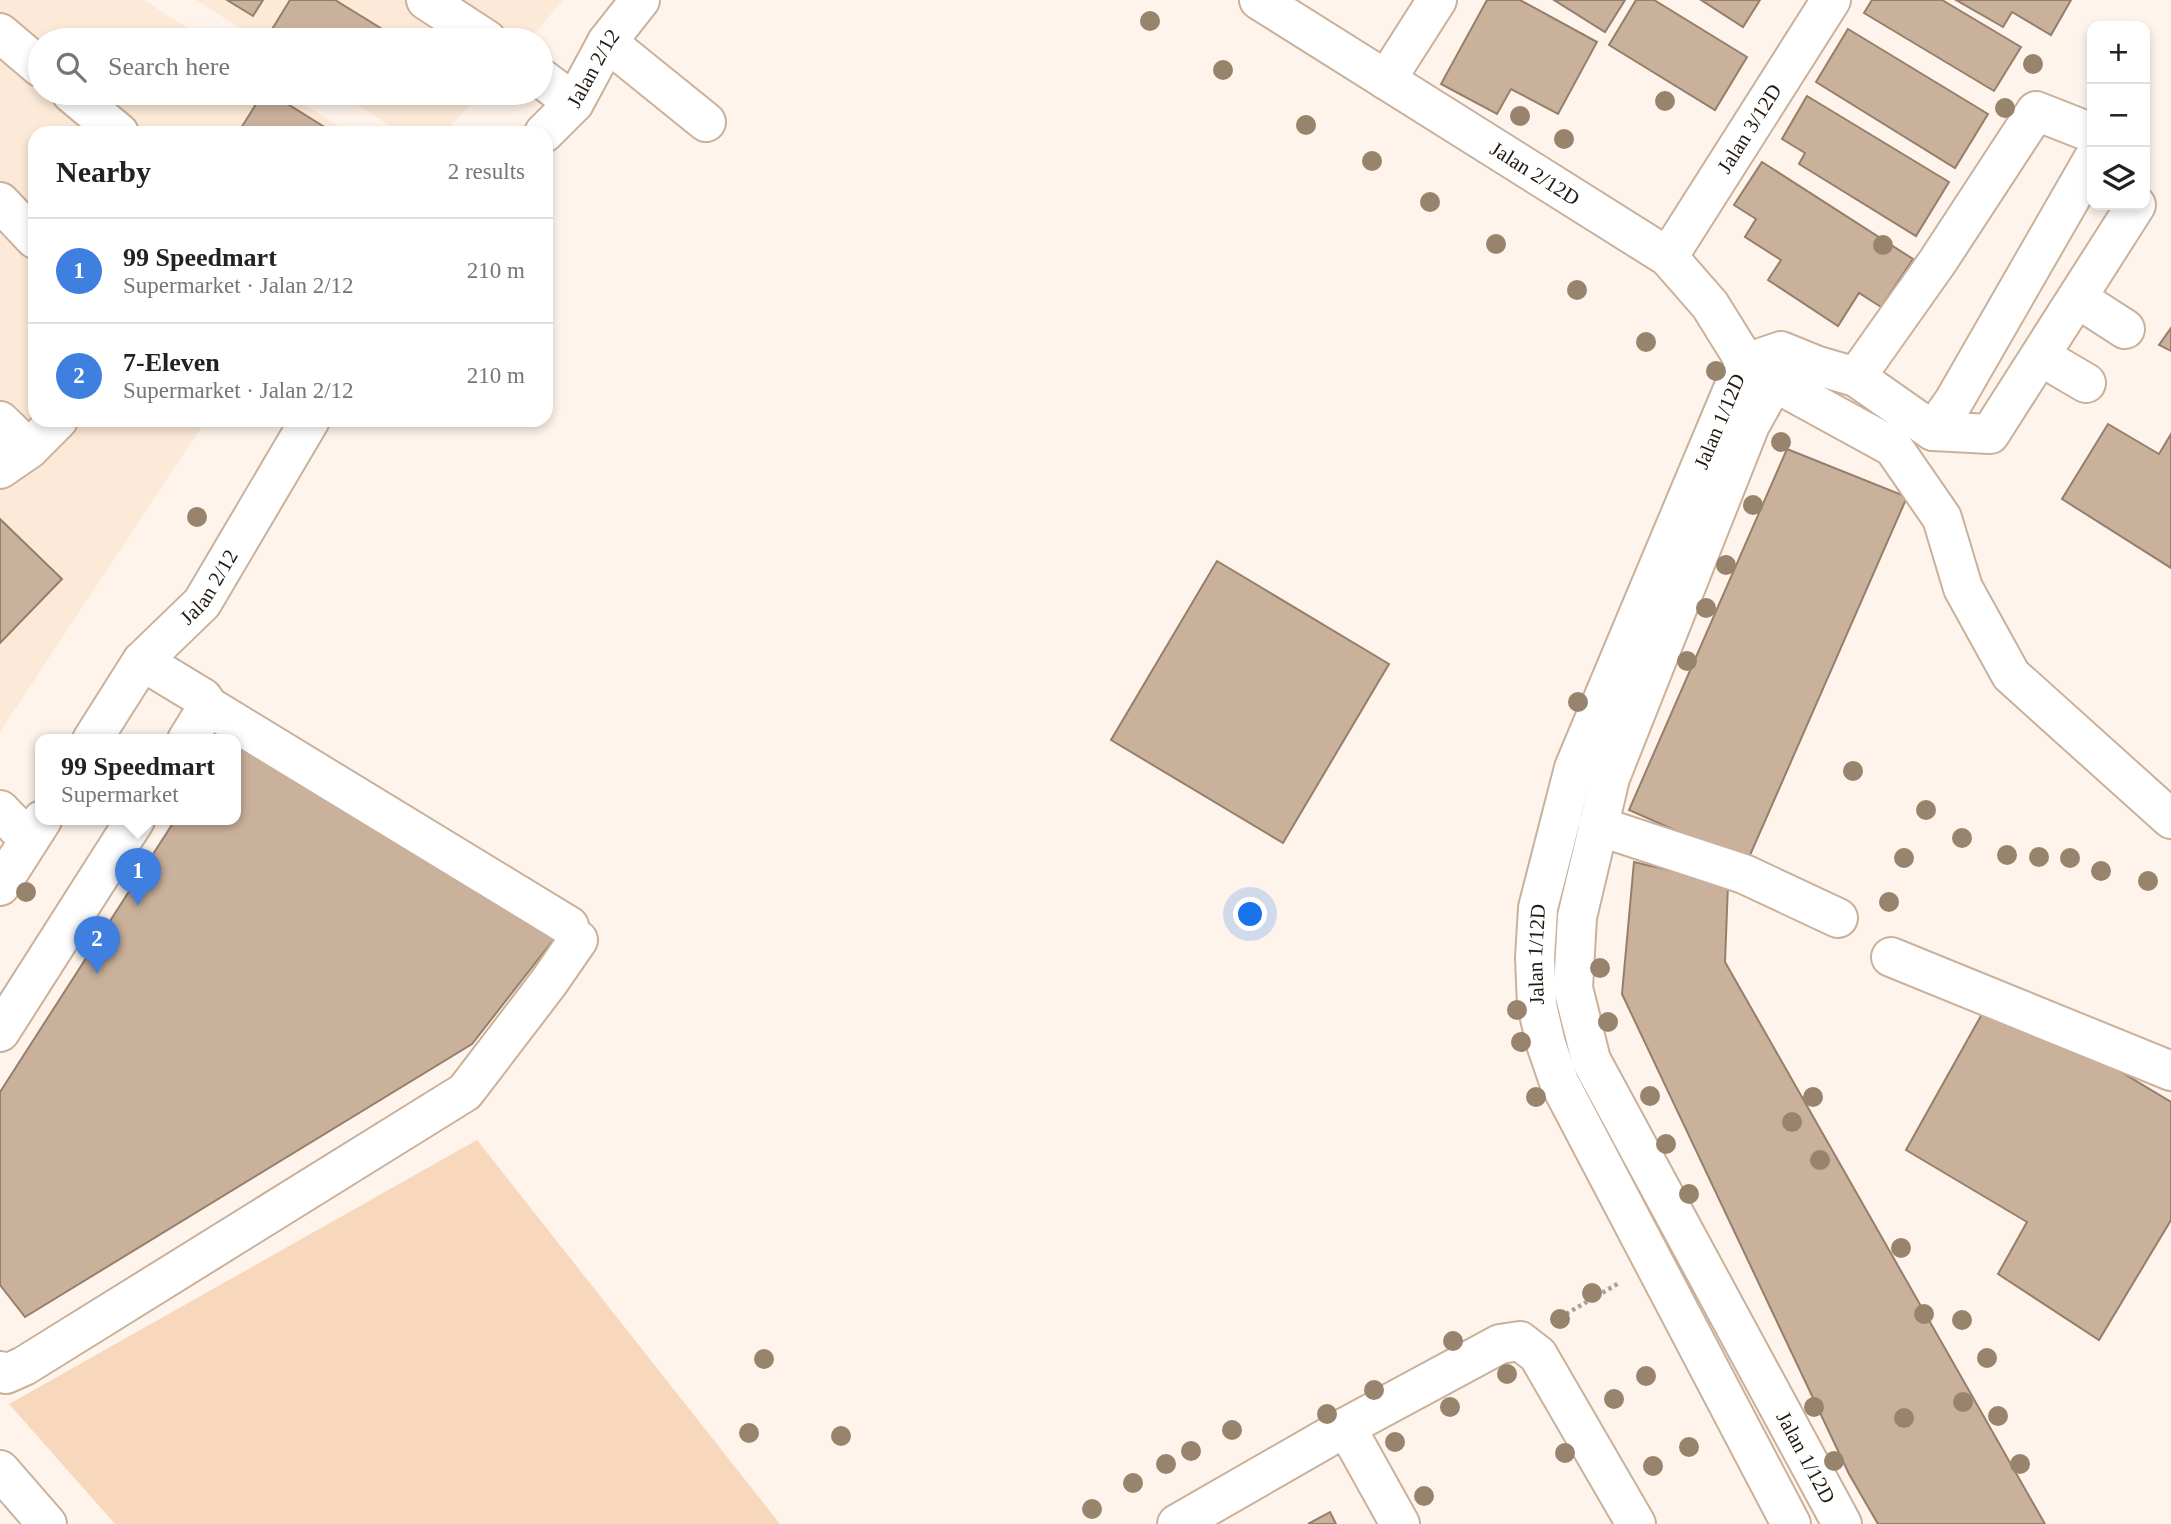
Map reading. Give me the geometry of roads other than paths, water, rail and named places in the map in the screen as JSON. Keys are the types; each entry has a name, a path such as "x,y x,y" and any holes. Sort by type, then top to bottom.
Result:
{"street":[{"path":"426,0 469,28"},
{"name":"Jalan 2/12","path":"551,126 574,103 607,42 640,0"},
{"name":"Jalan 2/12D","path":"1259,0 1668,257 1767,366"},
{"path":"1386,80 1437,0"},
{"name":"Jalan 3/12D","path":"1668,257 1831,0"},
{"path":"0,33 28,57"},
{"path":"607,42 706,121"},
{"path":"553,87 574,103"},
{"path":"85,105 111,126"},
{"path":"1856,377 1938,261 2036,111 2087,131"},
{"path":"1933,431 1954,401 2087,170"},
{"path":"0,202 28,232"},
{"path":"1767,366 1818,366 1856,377 1933,431 1990,435 2133,210"},
{"path":"2077,298 2126,329"},
{"path":"2040,356 2085,383"},
{"path":"1767,366 1893,447 1942,518 1963,588 2011,675 2171,819"},
{"name":"Jalan 1/12D","path":"1767,366 1745,438 1610,778 1577,917 1573,988 1591,1060 1842,1524"},
{"name":"Jalan 1/12D","path":"1767,366 1731,395 1574,768 1538,908 1535,958 1536,1005 1559,1082 1791,1524"},
{"path":"0,421 14,459 50,427"},
{"name":"Jalan 2/12","path":"96,734 142,661 202,603 306,427"},
{"path":"0,1371 6,1374 24,1366 465,1092 510,1031 539,975 572,934 208,706 203,698 142,661"},
{"path":"191,734 208,706"},
{"path":"0,810 35,830 0,886"},
{"path":"0,1032 132,825"},
{"path":"1598,826 1745,874 1838,918"},
{"path":"1891,957 2171,1071"},
{"path":"1177,1524 1346,1427 1500,1344 1520,1341 1538,1355 1621,1519"},
{"path":"1346,1427 1400,1524"},
{"path":"0,1470 47,1524"}],"place":[{"name":"99 Speedmart","path":"138,906"},
{"name":"7-Eleven","path":"97,974"}]}
